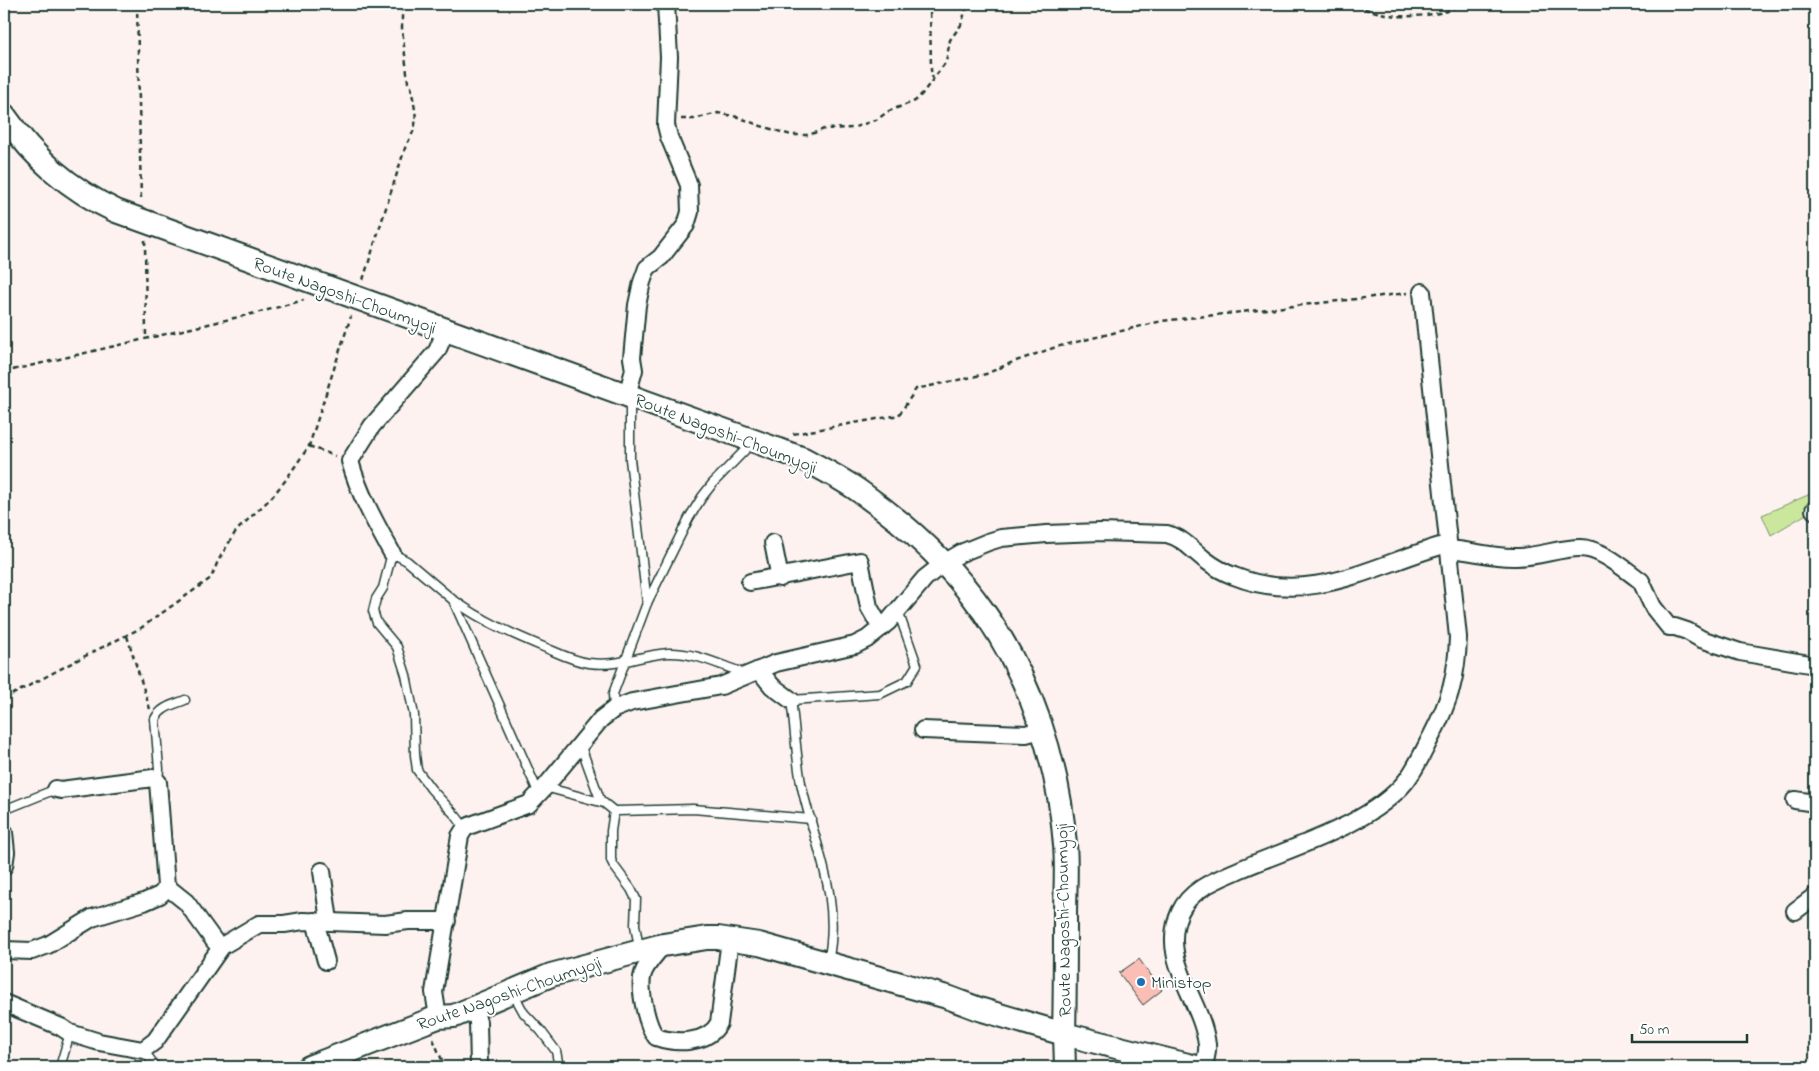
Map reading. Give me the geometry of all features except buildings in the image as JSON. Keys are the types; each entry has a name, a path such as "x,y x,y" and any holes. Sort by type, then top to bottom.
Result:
{"main road":[{"name":"Route Nagoshi-Choumyoji","path":"4,117 55,173 75,189 96,202 144,222 754,441 804,460 859,491 895,518 944,563 984,612 1026,689 1050,755 1065,844 1064,1034 979,1009 947,997 759,944 707,938 663,945 551,975 454,1016 432,1019 309,1067"},
{"path":"1064,1034 1196,1067"}],"street":[{"path":"630,396 634,370 632,358 637,306 642,282 648,268 661,258 686,225 690,212 689,185 669,137 666,116 669,57 666,4"},
{"path":"1204,1067 1207,1047 1204,1032 1179,971 1175,956 1174,941 1180,913 1186,902 1209,884 1352,822 1390,797 1407,780 1447,703 1456,670 1458,637 1447,547 1422,292"},
{"path":"392,553 366,504 350,461 372,426 437,351 446,330"},
{"path":"432,1019 435,1004 434,992 447,921 458,842 465,828 529,804 601,719 614,709 632,702 721,686 776,663 855,645 867,639 880,628 898,611 925,578 944,563 974,547 1001,538 1063,533 1155,533 1176,536 1204,559 1233,576 1253,583 1302,587 1351,578 1424,550 1447,547 1513,558 1564,549 1585,549 1608,557 1638,578 1653,607 1668,627 1687,630 1701,639 1740,652 1815,665"},
{"path":"773,543 780,578"},
{"path":"750,582 780,578 860,561 869,607 880,628"},
{"path":"759,670 772,686 791,700"},
{"path":"923,730 1026,734 1041,730"},
{"path":"4,950 17,952 32,951 48,945 92,918 144,902 160,895 166,886 158,782 153,778 61,790 56,789"},
{"path":"1795,800 1815,803"},
{"path":"4,832 6,852 4,866"},
{"path":"322,871 322,921 326,961"},
{"path":"166,886 186,902 215,942 222,946"},
{"path":"1795,911 1815,896"},
{"path":"4,1003 61,1027 70,1033 99,1042 143,1050 156,1041 222,946 259,924 322,921 385,924 408,921 447,921"},
{"path":"663,945 642,976 643,997 651,1029 656,1037 671,1041 688,1041 712,1033 720,1023 730,940"},
{"path":"474,1008 478,1022 479,1067"},
{"path":"1064,1034 1065,1067"}],"lane":[{"path":"630,396 630,459 647,602"},
{"path":"614,709 612,694 623,663 647,602 689,518 702,497 754,441"},
{"path":"465,828 431,790 417,770 414,747 414,715 406,675 397,647 377,623 373,611 376,599 383,588 392,553 407,561 468,611 569,658 589,663 618,664 668,653 691,654 738,671 740,679"},
{"path":"453,600 542,790 601,802 614,811 703,810 810,819"},
{"path":"828,964 831,949 832,906 828,883 801,782 791,700 880,694 907,681 917,665 898,611"},
{"path":"158,782 155,719 158,712 162,709 185,700"},
{"path":"580,744 601,802"},
{"path":"4,810 56,789"},
{"path":"614,811 611,831 611,860 631,889 636,900 635,925 639,951"},
{"path":"512,992 524,1013 556,1050 559,1067"},
{"path":"60,1067 70,1033"},
{"path":"143,1050 156,1067"}],"path":[{"path":"137,4 146,338"},
{"path":"4,699 141,628 211,578 236,531 271,498 309,446 406,145 414,133 416,124 411,87 408,82 402,28 402,4"},
{"path":"930,4 931,70 933,80"},
{"path":"666,116 694,120 718,113 738,117 791,135 809,135 824,129 852,128 876,120 890,111 916,101 946,62 950,40 961,25 966,9 971,4"},
{"path":"1347,4 1396,16 1432,14 1453,10 1457,4"},
{"path":"4,372 264,311 310,297 321,286"},
{"path":"790,434 899,415 916,389 986,374 1056,347 1162,320 1422,292"},
{"path":"309,446 323,453 350,461"},
{"path":"127,636 155,719"},
{"path":"432,1019 445,1067"}],"green space":[{"path":"1815,492 1815,509 1771,535 1762,515"}],"place":[{"name":"Ministop","path":"1141,982"}]}
